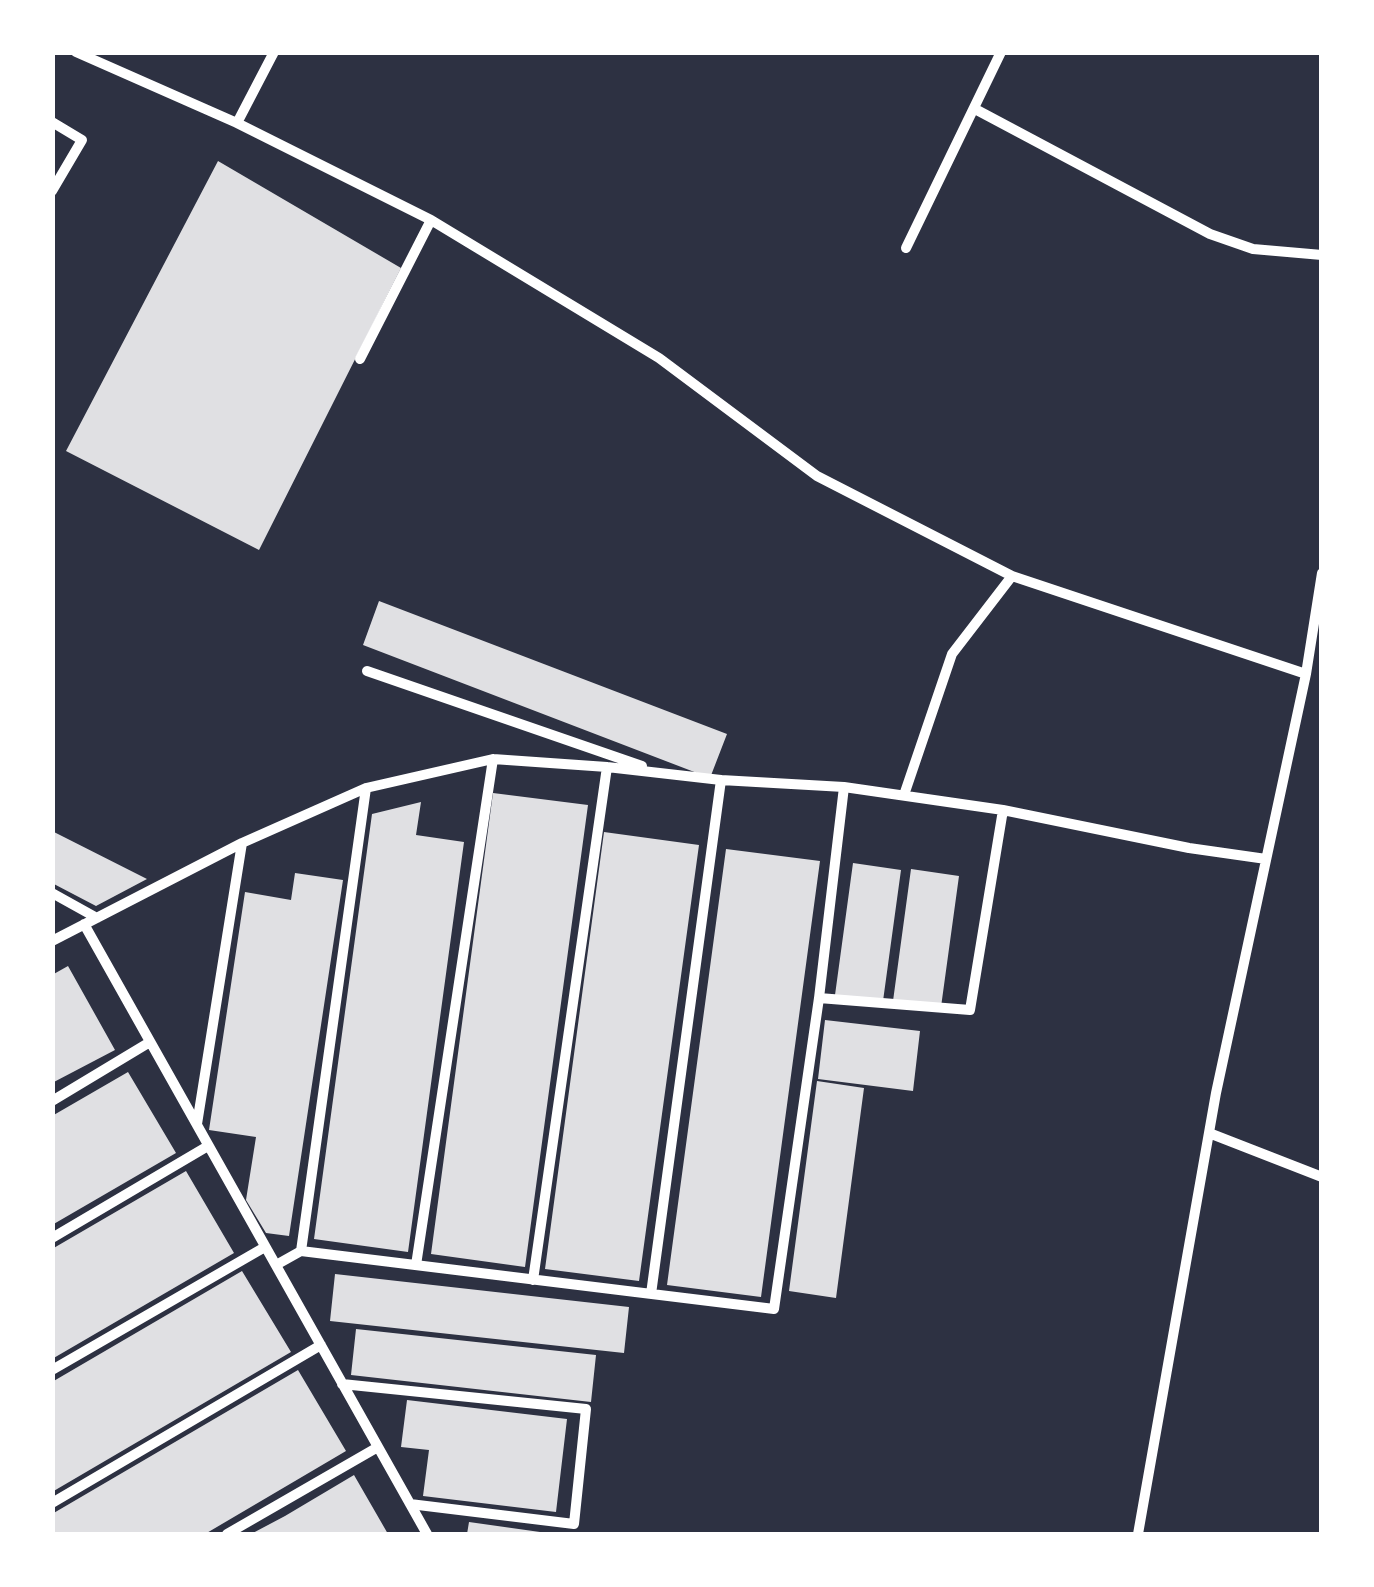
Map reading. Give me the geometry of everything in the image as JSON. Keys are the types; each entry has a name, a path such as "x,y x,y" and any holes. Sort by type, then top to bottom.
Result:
{"street":[{"path":"76,52 237,123 432,220 659,358 818,476 1012,576 1306,674"},
{"path":"237,123 274,52"},
{"path":"906,248 1001,52"},
{"path":"975,108 1210,234 1253,249 1322,256"},
{"path":"52,122 82,140 52,192"},
{"path":"360,359 432,220"},
{"path":"1138,1534 1209,1132 1318,626 1322,573"},
{"path":"904,795 952,654 1012,576"},
{"path":"367,671 667,775"},
{"path":"52,941 242,843 366,788 493,760 844,787 1003,810 1189,848 1266,859"},
{"path":"416,1265 493,760"},
{"path":"533,1280 607,767"},
{"path":"651,1294 721,780"},
{"path":"276,1266 301,1251 774,1308 819,998 844,787"},
{"path":"301,1251 366,788"},
{"path":"819,998 970,1010 1003,810"},
{"path":"196,1124 242,843"},
{"path":"52,894 97,918"},
{"path":"84,924 427,1534"},
{"path":"52,1100 150,1042"},
{"path":"1209,1132 1322,1177"},
{"path":"52,1238 208,1146"},
{"path":"52,1370 266,1247"},
{"path":"52,1503 321,1346"},
{"path":"342,1384 586,1409 574,1524 410,1504"},
{"path":"226,1534 378,1447"}],"building":[{"path":"218,161 401,268 259,550 66,451"},
{"path":"379,601 727,734 710,778 363,645"},
{"path":"493,793 588,805 525,1267 431,1254"},
{"path":"421,802 416,835 464,842 408,1252 314,1239 372,814"},
{"path":"52,831 147,879 96,906 52,883"},
{"path":"604,832 699,845 639,1281 545,1269"},
{"path":"726,849 820,861 761,1297 667,1285"},
{"path":"853,863 901,870 883,1001 835,995"},
{"path":"911,869 959,876 941,1007 893,1001"},
{"path":"295,873 343,880 289,1236 266,1233 246,1200 256,1137 209,1130 245,892 291,900"},
{"path":"68,966 115,1050 52,1083 52,975"},
{"path":"825,1020 920,1031 913,1091 818,1079"},
{"path":"128,1072 176,1153 52,1225 52,1116"},
{"path":"817,1081 864,1088 836,1298 789,1291"},
{"path":"186,1171 234,1253 52,1359 52,1249"},
{"path":"242,1271 291,1352 52,1492 52,1382"},
{"path":"335,1274 629,1307 624,1353 330,1321"},
{"path":"356,1329 596,1355 591,1402 351,1375"},
{"path":"298,1370 346,1451 205,1534 54,1534 52,1514"},
{"path":"407,1400 567,1419 556,1512 423,1496 429,1450 401,1447"},
{"path":"354,1475 388,1534 251,1534 285,1516"},
{"path":"469,1522 540,1532 540,1534 467,1534"}]}
